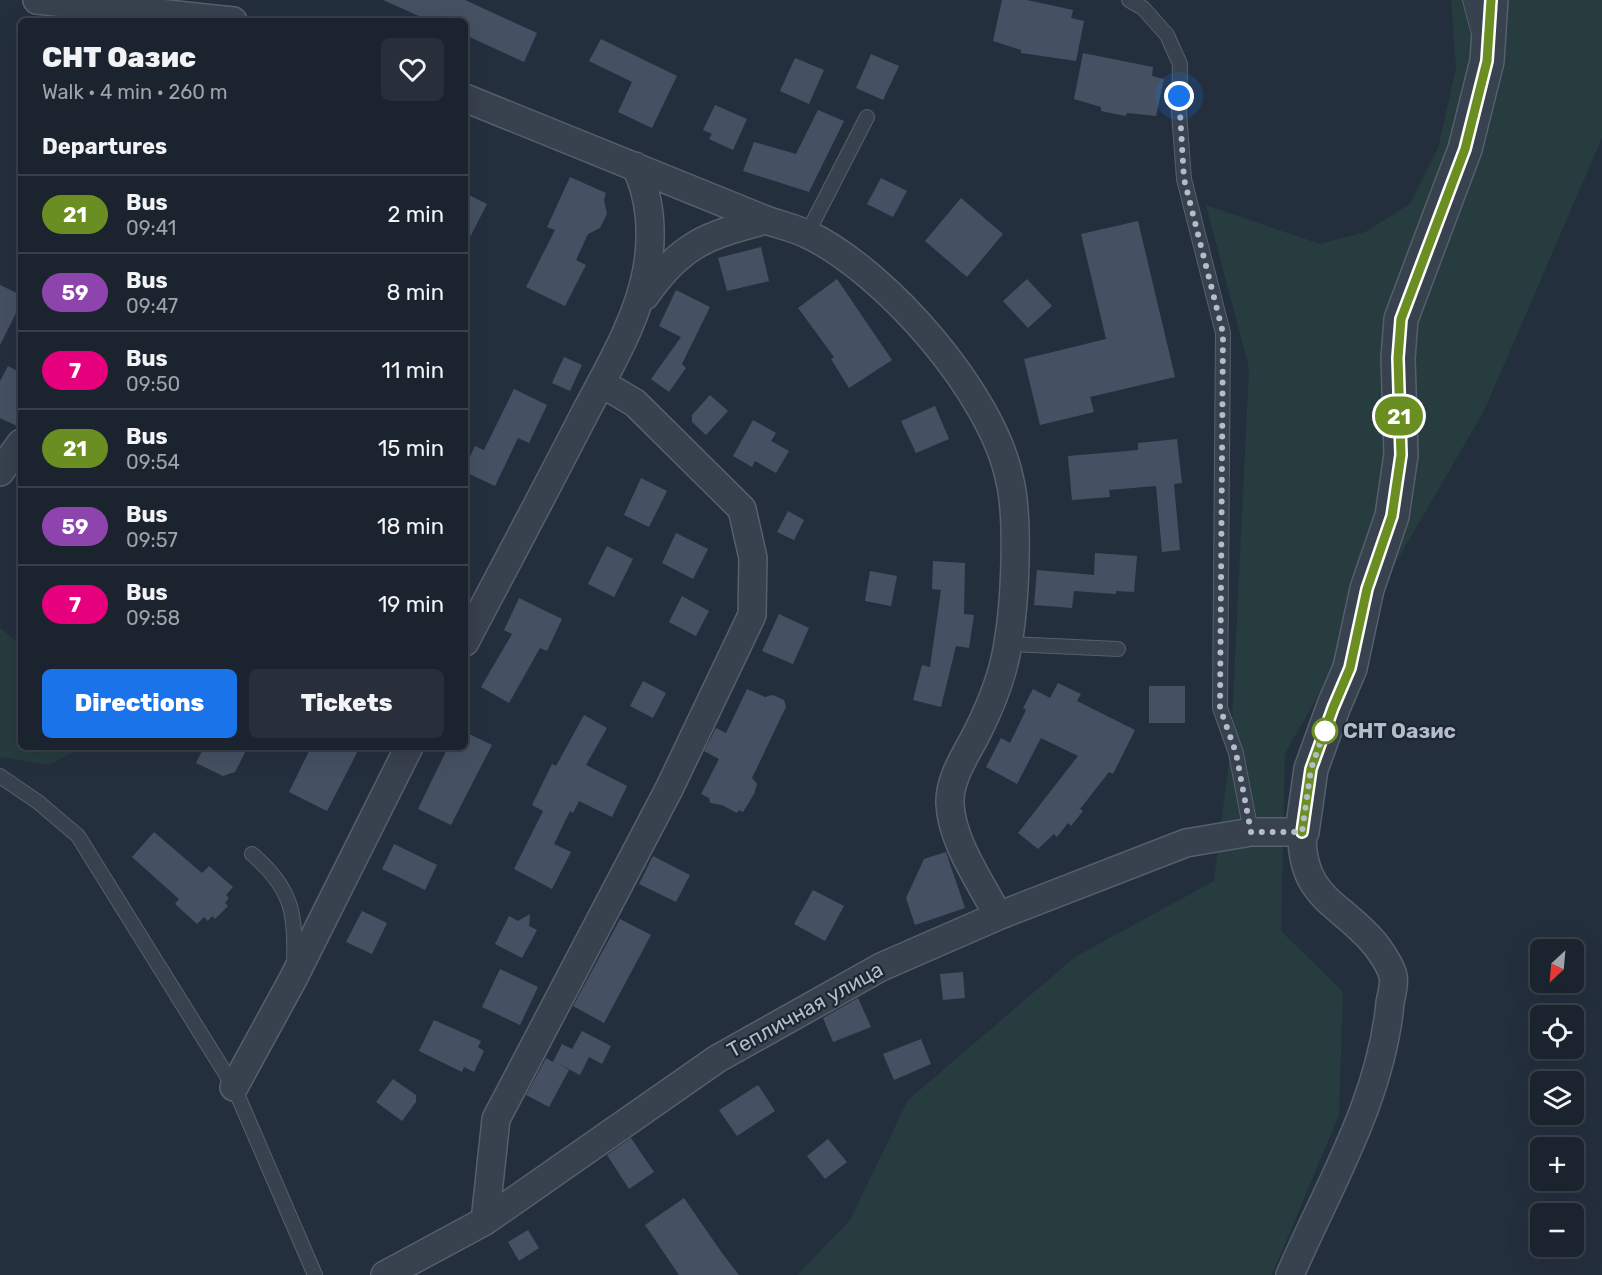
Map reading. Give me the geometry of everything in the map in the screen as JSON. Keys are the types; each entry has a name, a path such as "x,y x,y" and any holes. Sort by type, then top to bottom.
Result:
{"street":[{"path":"37,0 205,18"},
{"path":"1290,1275 1366,1108 1389,1018 1393,977 1376,945 1324,898 1307,874 1302,857 1302,832 1311,769 1350,668 1367,589 1392,516 1401,455 1398,368 1401,319 1465,149 1487,61 1491,0"},
{"path":"468,100 766,220 807,234 872,276 916,321 953,367 991,427 1011,481 1015,547 1008,644 979,730 954,777 950,804 957,835 998,916"},
{"path":"635,166 648,199 647,268 636,309"},
{"path":"468,636 601,383 636,309 662,271 681,254 706,238 766,220"},
{"path":"485,1221 496,1119 669,789 752,615 753,558 742,510 634,403 601,383"},
{"path":"0,472 18,447"},
{"path":"234,1087 293,979 408,750"},
{"name":"Тепличная улица","path":"385,1275 485,1221 717,1059 880,967 998,916 1186,843 1259,832 1302,832"}],"lane":[{"path":"1129,0 1143,8 1167,35 1180,64 1179,112 1184,179 1223,333 1220,708 1259,832"},
{"path":"1470,0 1487,61"},
{"path":"807,234 867,117"},
{"path":"1008,644 1118,649"},
{"path":"0,776 38,802 78,836 234,1087 315,1275"},
{"path":"252,854 272,870 288,901 296,925 293,979"}],"green space":[{"path":"1451,0 1602,0 1602,138 1484,411 1285,753 1281,931 1343,992 1339,1115 1272,1275 797,1275 850,1220 908,1100 1075,957 1214,881 1231,743 1249,368 1206,205 1320,244 1365,232 1410,204 1438,148 1456,68"},
{"path":"0,628 18,643 18,750 76,750 49,765 0,757"}],"building":[{"path":"383,0 465,0 537,33 524,62 468,36 468,18 423,18"},
{"path":"1002,0 1027,0 1073,10 1071,18 1084,21 1076,61 1021,53 1021,50 993,41"},
{"path":"601,39 677,76 652,128 618,112 632,82 589,61"},
{"path":"1083,53 1153,67 1152,76 1164,79 1156,116 1127,113 1126,116 1101,111 1101,107 1074,99"},
{"path":"871,54 899,66 883,100 856,88"},
{"path":"795,58 824,70 809,104 780,91"},
{"path":"715,105 747,119 733,150 709,139 712,134 703,130"},
{"path":"818,110 844,121 809,192 743,171 754,142 796,154"},
{"path":"570,177 606,193 604,200 607,214 600,228 588,234 576,260 586,265 565,306 526,287 555,230 547,227"},
{"path":"881,178 907,191 893,217 867,204"},
{"path":"468,194 487,204 468,241"},
{"path":"961,198 1003,234 967,277 925,241"},
{"path":"1138,221 1175,377 1090,397 1094,412 1040,425 1024,359 1106,339 1081,234"},
{"path":"761,247 769,281 727,291 718,258"},
{"path":"837,279 892,360 849,388 831,359 834,357 798,308"},
{"path":"1027,279 1052,306 1028,328 1003,301"},
{"path":"0,285 18,294 18,309 0,345"},
{"path":"676,290 710,307 682,364 686,368 669,392 651,379 681,337 659,326"},
{"path":"564,357 582,365 570,391 552,383"},
{"path":"8,366 18,371 18,427 0,418 0,381"},
{"path":"514,389 547,405 529,443 518,438 495,486 468,473 468,461 475,446 484,450"},
{"path":"710,395 728,411 706,435 692,422 692,415"},
{"path":"935,406 949,439 916,453 901,421"},
{"path":"753,420 776,433 771,441 789,451 776,473 755,461 752,467 733,456"},
{"path":"1177,439 1182,483 1174,484 1180,550 1162,552 1156,486 1109,490 1110,497 1072,500 1068,456 1138,450 1138,443"},
{"path":"641,478 667,491 649,527 624,515"},
{"path":"788,511 804,520 794,540 777,532"},
{"path":"676,533 708,549 693,579 662,563"},
{"path":"607,546 633,559 614,597 588,584"},
{"path":"1095,553 1137,556 1134,592 1116,591 1116,594 1074,591 1072,608 1034,605 1037,570 1094,575"},
{"path":"933,561 965,563 964,614 974,615 969,648 956,646 941,707 913,700 922,665 930,667 941,590 932,589"},
{"path":"870,571 897,576 891,606 865,601"},
{"path":"682,596 709,611 696,636 669,622"},
{"path":"519,598 562,619 547,651 540,648 509,703 481,687 512,634 504,630"},
{"path":"779,614 809,628 793,664 762,651"},
{"path":"643,681 666,693 653,718 630,706"},
{"path":"1058,683 1081,694 1077,701 1135,730 1113,774 1109,772 1080,809 1083,811 1071,826 1068,823 1057,837 1054,834 1038,849 1018,833 1078,756 1041,738 1017,784 986,767 1001,738 1010,743 1033,689 1050,698"},
{"path":"1149,686 1185,686 1185,723 1149,723"},
{"path":"747,689 765,697 773,695 784,700 786,707 752,778 757,784 754,794 743,812 739,810 737,813 722,805 710,803 709,798 701,794 719,759 704,751 716,728 726,733"},
{"path":"584,715 607,728 586,765 627,786 612,817 579,801 573,813 570,811 554,844 571,852 552,889 514,869 543,811 532,805 552,764 556,766"},
{"path":"468,733 492,745 451,825 418,809 447,750 468,750"},
{"path":"202,750 246,750 235,772 223,776 196,763"},
{"path":"310,750 358,750 327,811 289,792"},
{"path":"154,832 202,873 209,866 233,887 226,895 229,898 225,903 228,906 215,919 212,916 208,921 204,917 197,924 175,904 179,899 132,857"},
{"path":"394,844 437,865 425,890 382,869"},
{"path":"946,852 965,908 915,925 906,898 924,859"},
{"path":"653,856 690,875 676,902 639,884"},
{"path":"813,890 844,906 825,941 794,924"},
{"path":"362,911 387,923 372,954 346,942"},
{"path":"530,914 529,926 537,930 522,958 495,944 509,916 518,921"},
{"path":"620,919 651,935 604,1023 573,1006"},
{"path":"500,969 538,987 520,1025 482,1007"},
{"path":"963,972 965,998 943,1000 940,974"},
{"path":"858,998 871,1027 833,1042 823,1018"},
{"path":"434,1020 481,1041 478,1047 484,1051 474,1072 464,1067 462,1072 419,1051"},
{"path":"582,1031 611,1046 602,1064 589,1057 580,1075 555,1062 569,1070 549,1107 526,1095 546,1058 553,1062 562,1044 572,1049"},
{"path":"921,1039 931,1064 894,1080 883,1054"},
{"path":"393,1079 416,1095 416,1102 402,1121 376,1102"},
{"path":"758,1085 775,1111 737,1136 719,1110"},
{"path":"631,1138 654,1172 629,1189 607,1155"},
{"path":"828,1139 847,1162 825,1179 807,1156"},
{"path":"684,1198 739,1275 679,1275 645,1225"},
{"path":"528,1230 539,1248 519,1261 508,1242"}],"bus line":[{"name":"21","path":"1302,832 1311,769 1350,668 1367,589 1392,516 1401,455 1398,358 1401,319 1465,149 1487,61 1491,0"}],"place":[{"name":"СНТ Оазис","path":"1325,731"}],"route":[{"path":"1179,96 1184,179 1223,333 1220,708 1236,753 1251,832 1302,832 1311,769 1325,729 1325,731"}]}
